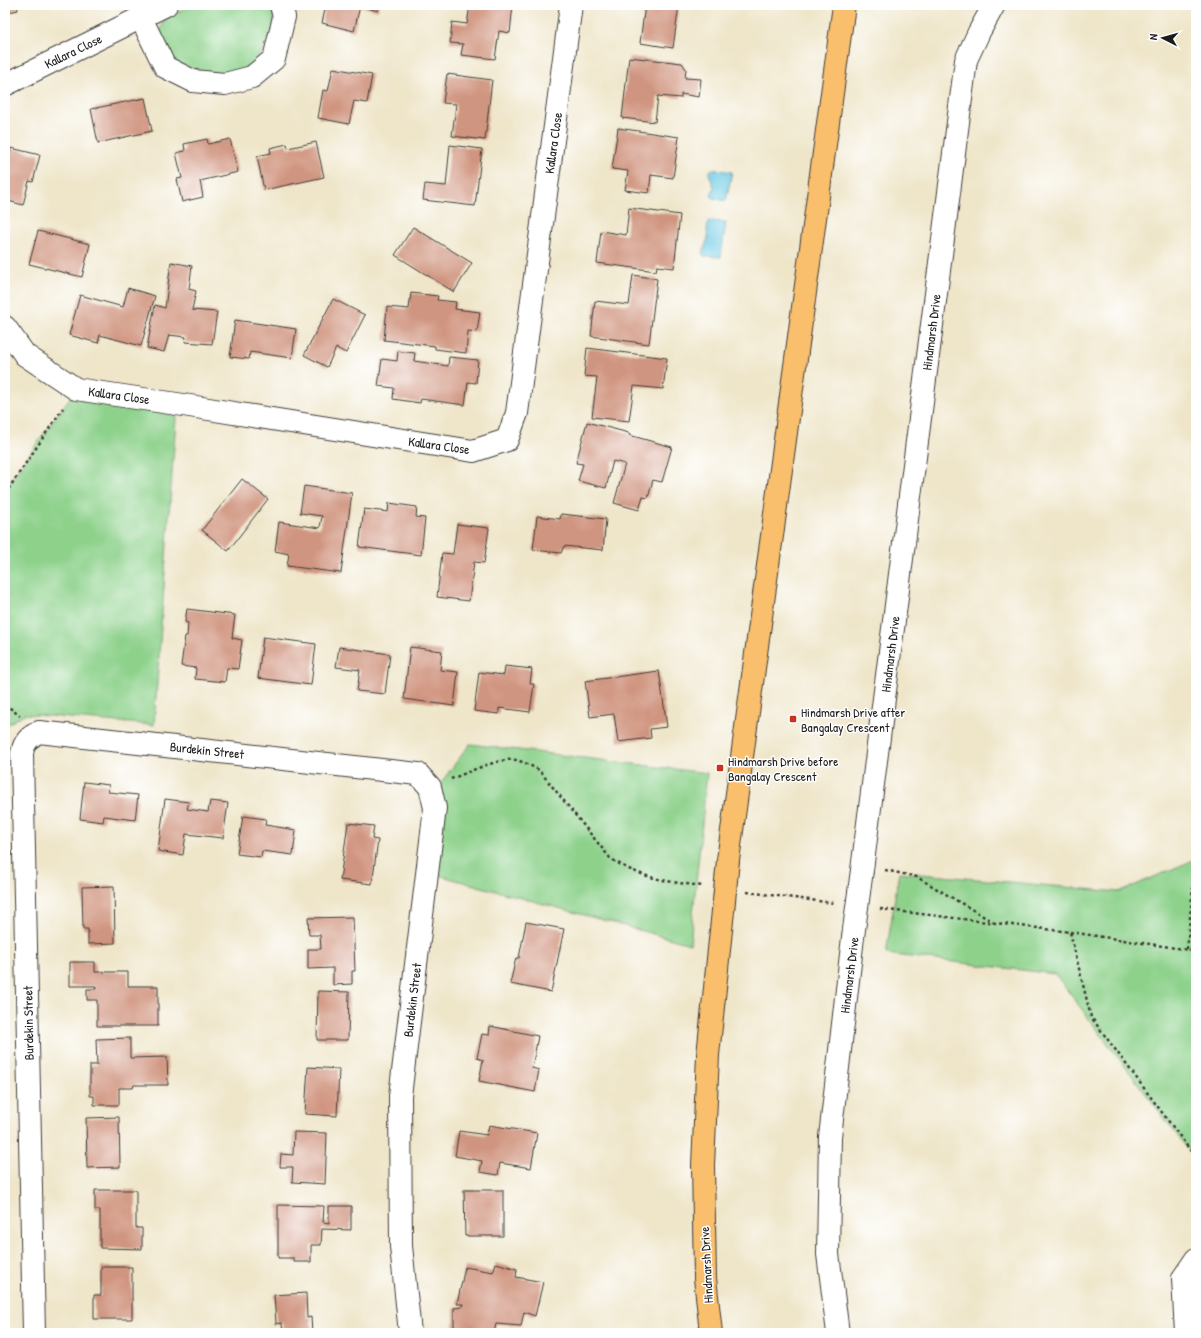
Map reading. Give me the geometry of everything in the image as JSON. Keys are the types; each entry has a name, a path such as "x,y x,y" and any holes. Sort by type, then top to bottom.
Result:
{"main road":[{"name":"Hindmarsh Drive","path":"712,1333 705,1278 703,1165 708,1055 728,860 844,5"}],"street":[{"name":"Kallara Close","path":"5,85 166,5"},
{"path":"141,18 165,67 193,81 225,84 252,77 274,59 284,18 281,5"},
{"name":"Kallara Close","path":"5,327 25,355 76,389 473,451 507,440 517,414 571,5"},
{"name":"Hindmarsh Drive","path":"838,1333 828,1254 830,1137 853,937 872,870 966,60 994,5"},
{"name":"Burdekin Street","path":"34,1333 22,753 24,745 31,735 39,732 418,774 430,787 435,808 400,1096 401,1246 410,1333"},
{"path":"1186,1333 1183,1278 1196,1259"}],"path":[{"path":"5,494 76,389"},
{"path":"1186,949 1196,856"},
{"path":"872,870 916,877 995,924"},
{"path":"1070,932 1196,951"}],"green space":[{"path":"191,5 274,5 274,30 255,63 225,78 197,74 171,61 160,33 164,20"},
{"path":"76,389 177,404 154,725 24,714 5,726 5,488"},
{"path":"470,744 707,773 690,944 434,874 442,781"},
{"path":"1196,859 1196,1160 1055,974 886,954 899,872 1119,892"}],"water":[{"path":"713,169 732,172 726,201 713,198 711,196 714,187 709,174"},
{"path":"708,221 726,222 721,257 704,256 702,254 708,238"}],"building":[{"path":"5,5 17,5 18,10 5,13"},
{"path":"326,5 379,5 378,11 360,6 354,31 322,23"},
{"path":"470,5 513,5 510,33 499,31 495,59 461,55 463,44 450,43 452,22 467,24"},
{"path":"645,5 679,5 673,48 640,43"},
{"path":"629,57 682,63 686,69 685,78 701,79 699,97 681,94 681,98 658,96 655,122 622,118"},
{"path":"333,68 372,75 367,103 354,101 349,124 318,118 323,90 328,91"},
{"path":"447,74 492,80 485,140 452,136 456,104 443,103"},
{"path":"145,98 152,131 98,143 91,109"},
{"path":"618,128 679,137 673,178 651,175 649,193 625,190 628,171 612,169"},
{"path":"207,139 208,144 230,139 238,172 200,181 203,197 182,202 177,179 182,178 176,153 185,151 184,144"},
{"path":"316,142 324,177 264,190 257,156 271,153 270,148 287,144 288,148"},
{"path":"450,145 482,149 475,206 423,200 425,184 446,186"},
{"path":"11,148 40,155 33,182 29,181 23,205 5,200 5,172"},
{"path":"629,208 680,215 674,268 657,266 656,271 597,263 601,231 626,235"},
{"path":"413,227 472,263 454,292 395,255"},
{"path":"38,231 90,244 82,277 29,264"},
{"path":"171,262 192,266 189,289 196,291 192,310 217,312 212,344 185,342 186,337 169,335 164,352 147,348 155,305 165,308"},
{"path":"633,275 657,279 649,344 591,336 595,301 629,305"},
{"path":"128,288 155,296 141,346 100,335 98,343 69,335 80,295 123,307"},
{"path":"411,293 438,296 437,300 456,302 455,309 480,312 477,332 468,331 466,353 435,349 435,346 384,340 387,307 409,309"},
{"path":"333,299 365,315 346,353 336,348 327,367 304,355"},
{"path":"235,320 296,329 292,358 250,352 249,359 230,357"},
{"path":"587,348 667,358 663,389 634,386 629,421 592,417 597,377 584,376"},
{"path":"398,351 415,353 414,361 448,366 449,357 478,360 476,383 468,382 465,405 421,399 420,403 393,399 394,388 378,386 382,359 397,361"},
{"path":"587,422 629,433 629,435 672,447 662,482 653,480 648,498 643,497 639,510 614,503 625,464 613,461 606,488 578,481 583,464 576,463"},
{"path":"242,479 268,499 228,551 202,530"},
{"path":"304,486 352,493 341,573 287,566 289,554 275,551 279,522 320,528 322,516 300,513"},
{"path":"389,503 417,507 416,517 425,518 421,555 359,547 364,509 388,512"},
{"path":"561,514 606,519 603,550 564,546 561,553 533,550 537,516 560,519"},
{"path":"457,524 489,528 484,563 474,562 469,601 437,597 442,553 453,554"},
{"path":"187,609 235,615 232,638 242,640 238,669 227,668 225,682 195,679 196,668 181,666 185,636 187,636 188,623 185,622"},
{"path":"263,637 316,644 311,685 258,678"},
{"path":"339,647 390,654 385,694 357,691 360,670 336,667"},
{"path":"410,647 442,651 440,670 458,672 454,706 404,699"},
{"path":"505,666 532,669 530,684 534,684 530,712 499,708 499,714 474,711 479,672 504,675"},
{"path":"659,671 667,727 650,729 651,738 618,742 614,714 590,717 585,681"},
{"path":"84,782 109,785 108,792 138,795 135,820 104,816 103,822 80,819"},
{"path":"165,799 189,802 187,809 208,812 210,801 228,803 223,838 186,834 183,855 158,851"},
{"path":"243,816 266,819 265,825 296,830 293,855 262,851 261,857 237,854"},
{"path":"348,823 374,826 372,839 378,840 372,884 340,880"},
{"path":"114,886 115,943 88,944 88,929 83,929 82,887"},
{"path":"353,917 355,971 352,971 352,984 333,985 333,968 308,969 308,949 321,949 320,935 309,935 308,918"},
{"path":"526,922 564,929 551,992 510,984 516,958 519,958"},
{"path":"70,962 95,962 95,972 128,972 128,986 158,986 158,1026 97,1026 97,1000 87,1000 87,989 96,989 96,986 70,986"},
{"path":"318,991 349,992 348,1040 317,1040"},
{"path":"490,1026 538,1036 532,1068 539,1070 535,1092 479,1081 483,1060 477,1058 482,1034 489,1035"},
{"path":"130,1038 130,1058 167,1057 168,1085 134,1085 133,1088 119,1088 119,1105 94,1105 94,1096 90,1096 90,1065 97,1065 96,1039"},
{"path":"308,1067 339,1069 337,1116 305,1114"},
{"path":"119,1117 120,1167 87,1168 86,1118"},
{"path":"489,1125 537,1133 531,1168 500,1163 498,1175 480,1172 482,1161 455,1156 459,1131 487,1135"},
{"path":"294,1132 327,1133 325,1184 292,1182 293,1167 280,1167 281,1154 293,1155"},
{"path":"95,1190 136,1190 136,1228 142,1228 142,1249 100,1248 100,1210 95,1210"},
{"path":"464,1190 503,1190 503,1236 465,1236"},
{"path":"278,1205 324,1206 323,1222 329,1223 329,1206 351,1206 351,1230 322,1229 321,1245 311,1245 311,1262 294,1262 294,1258 278,1258"},
{"path":"496,1263 517,1269 516,1277 543,1282 535,1316 524,1312 521,1326 496,1324 494,1333 454,1333 454,1308 462,1307 463,1304 457,1304 465,1267 493,1272"},
{"path":"101,1267 132,1267 132,1319 94,1319 94,1295 101,1295"},
{"path":"306,1293 307,1318 311,1317 312,1333 283,1333 282,1323 276,1324 274,1295"}],"place":[{"name":"Hindmarsh Drive after Bangalay Crescent","path":"793,719"},
{"name":"Hindmarsh Drive before Bangalay Crescent","path":"720,768"}]}
